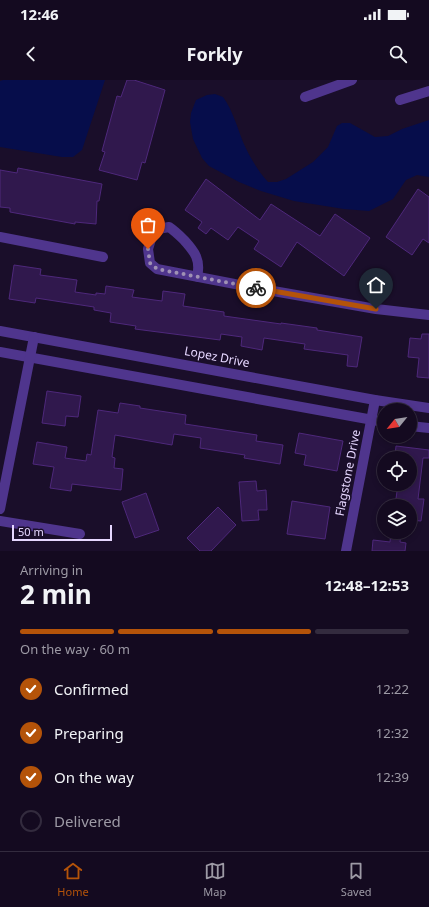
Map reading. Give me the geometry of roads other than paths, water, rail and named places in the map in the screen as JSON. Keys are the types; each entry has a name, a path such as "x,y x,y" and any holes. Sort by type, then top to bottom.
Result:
{"street":[{"path":"305,97 352,80"},
{"path":"400,100 429,91"},
{"path":"197,277 199,270 198,259 194,250 169,227 158,229 152,236 148,249 150,263 157,269 197,277 376,309 429,315"},
{"path":"0,237 103,257"},
{"name":"Lopez Drive","path":"0,331 375,400 429,408"},
{"path":"0,509 34,337"},
{"path":"0,352 377,421"},
{"name":"Flagstone Drive","path":"346,551 375,400"},
{"path":"417,427 429,428"},
{"path":"0,520 80,534"}]}
